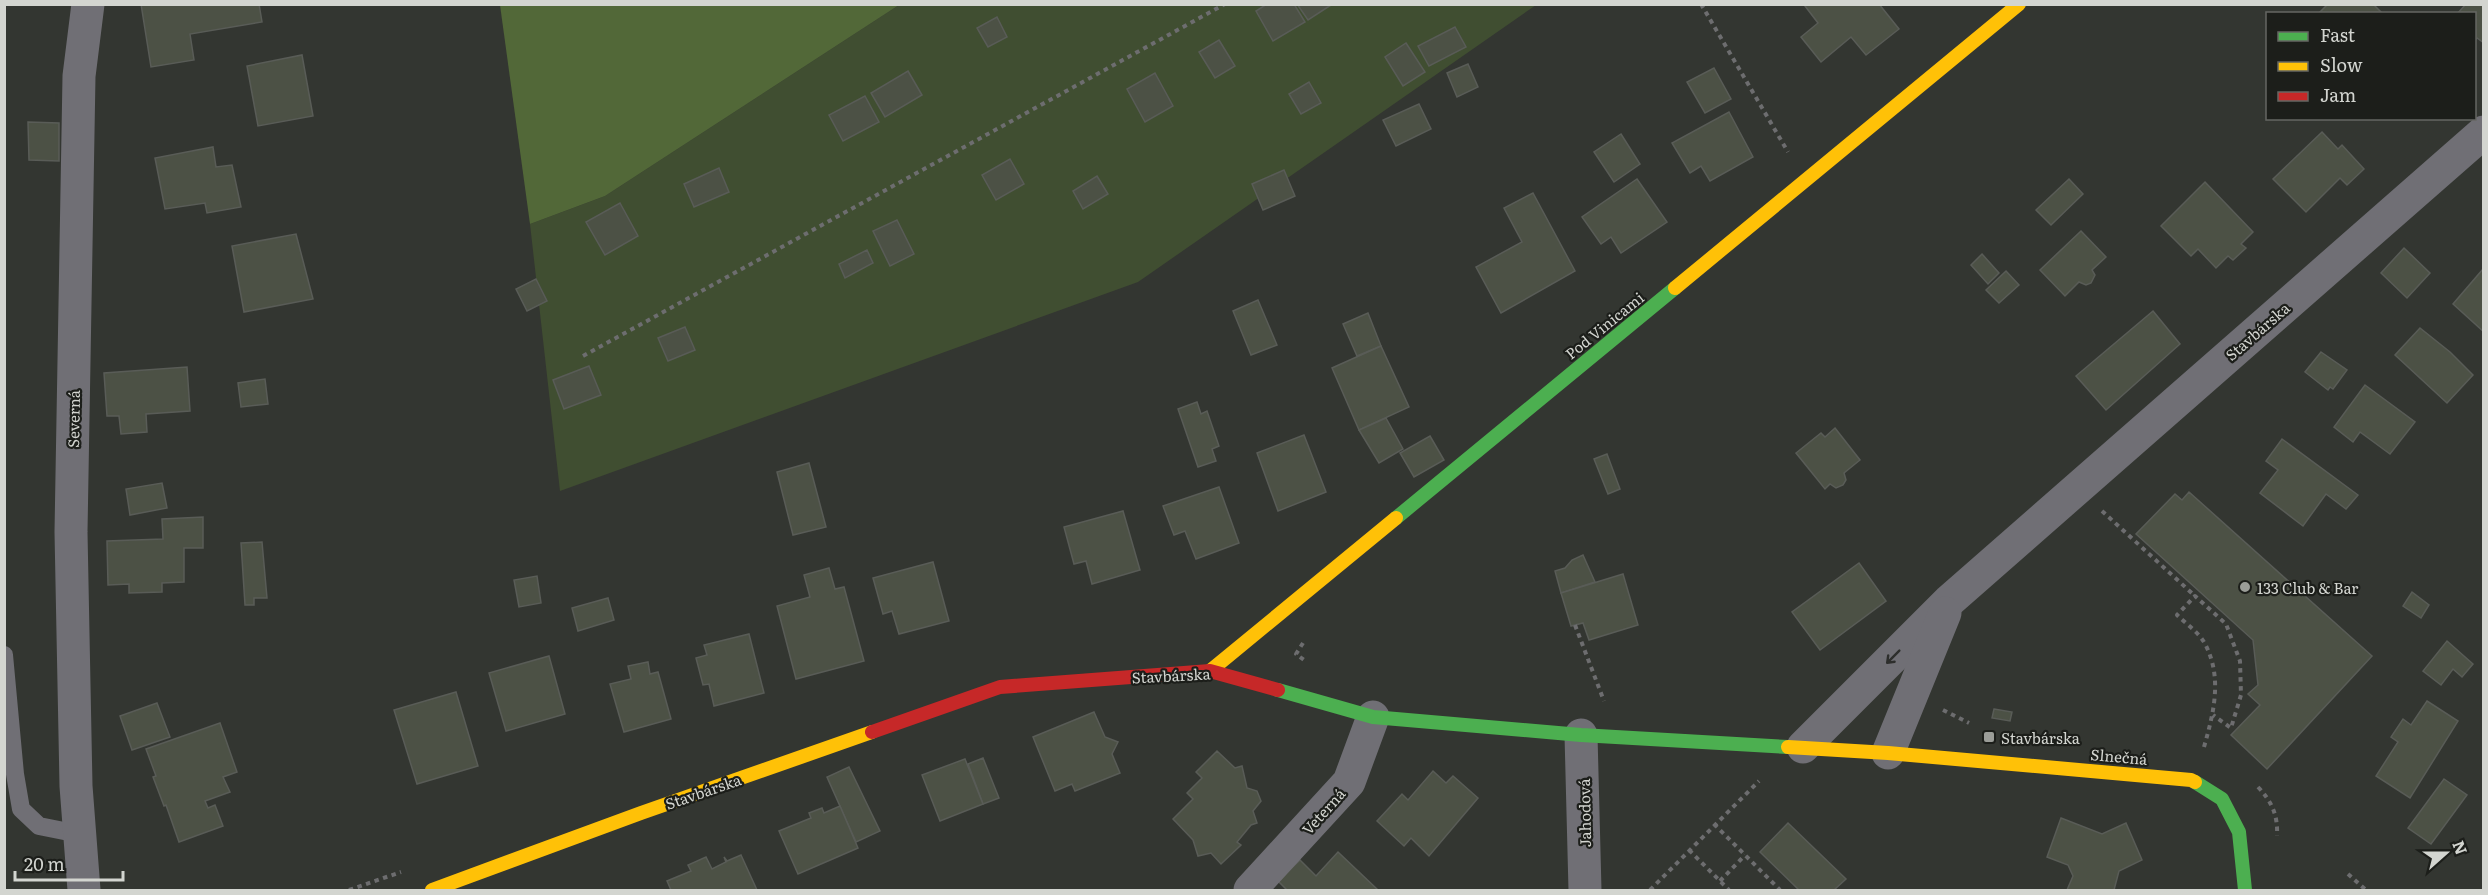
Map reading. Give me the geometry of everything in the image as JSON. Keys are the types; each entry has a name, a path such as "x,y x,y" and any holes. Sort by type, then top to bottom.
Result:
{"street":[{"name":"Severná","path":"84,891 76,786 71,532 79,76 88,4"},
{"name":"Pod Vinicami","path":"1210,671 2019,4"},
{"name":"Stavbárska","path":"432,891 641,813 1000,687 1210,671 1373,717 1581,735 1798,747 1949,601 2484,132"},
{"name":"Stavbárska","path":"1888,753 1949,601"},
{"name":"Veterná","path":"1250,891 1349,782 1373,717"},
{"name":"Jahodová","path":"1581,735 1585,891"},
{"name":"Slnečná","path":"1798,747 2191,780 2222,799 2239,832 2245,891"}],"lane":[{"path":"4,655 15,774 21,809 39,826 79,834"}],"path":[{"path":"584,356 1225,4"},
{"path":"1701,4 1805,181"},
{"path":"2100,508 2226,624 2240,661 2241,695 2231,728 2213,715"},
{"path":"2194,596 2177,615 2203,640 2213,667 2216,692 2213,715 2202,746 2212,751"},
{"path":"1575,625 1606,705"},
{"path":"1936,702 1941,709 1965,722 1974,724"},
{"path":"1650,891 1714,824 1798,747"},
{"path":"2256,785 2269,799"},
{"path":"1714,824 1780,891"},
{"path":"1689,850 1730,891"},
{"path":"1720,881 1744,855"},
{"path":"2348,874 2366,891"}],"green space":[{"path":"500,4 899,5 605,196 530,224"},
{"path":"899,5 1536,5 1138,282 560,491 530,224 605,196"}],"building":[{"path":"141,4 259,4 262,22 190,34 194,60 151,67"},
{"path":"1267,4 1294,4 1305,22 1273,41 1256,11"},
{"path":"1297,4 1331,4 1331,5 1308,20"},
{"path":"1807,4 1879,4 1899,29 1866,55 1851,37 1821,62 1801,37 1818,23 1805,6"},
{"path":"2328,4 2373,4 2381,12 2320,12"},
{"path":"2466,4 2484,4 2484,43 2476,39 2476,12 2459,12"},
{"path":"997,17 1007,37 988,47 977,28"},
{"path":"1455,27 1466,47 1429,66 1418,46"},
{"path":"1219,40 1235,66 1215,78 1199,52"},
{"path":"1406,43 1425,72 1403,86 1385,57"},
{"path":"302,55 313,116 258,126 247,66"},
{"path":"1468,64 1478,87 1457,97 1447,73"},
{"path":"1714,68 1731,99 1705,113 1687,82"},
{"path":"908,71 922,95 885,117 871,93"},
{"path":"1155,73 1173,106 1145,122 1127,89"},
{"path":"1309,82 1321,103 1301,114 1289,94"},
{"path":"865,96 879,122 843,141 829,115"},
{"path":"1419,104 1431,129 1396,146 1383,120"},
{"path":"1729,112 1753,157 1710,181 1701,166 1690,173 1672,143"},
{"path":"28,122 59,123 59,161 29,160"},
{"path":"2322,132 2338,149 2342,145 2364,169 2347,185 2340,178 2306,212 2273,179"},
{"path":"1621,134 1640,164 1614,182 1594,152"},
{"path":"213,147 216,167 232,165 241,207 207,213 205,203 165,209 155,158"},
{"path":"1010,159 1024,184 996,200 982,175"},
{"path":"719,168 729,192 694,207 684,184"},
{"path":"1284,170 1295,196 1263,210 1252,184"},
{"path":"1097,176 1108,194 1083,209 1073,191"},
{"path":"1637,179 1667,222 1621,253 1611,237 1601,244 1582,217"},
{"path":"2069,179 2083,194 2051,225 2036,210"},
{"path":"2205,182 2253,232 2241,244 2246,248 2233,260 2228,256 2216,268 2198,249 2191,256 2161,226"},
{"path":"1533,193 1575,271 1501,313 1476,267 1522,242 1504,208"},
{"path":"620,203 638,236 605,255 586,222"},
{"path":"897,220 914,254 890,266 873,231"},
{"path":"2081,231 2106,257 2092,270 2095,275 2091,283 2086,285 2079,282 2065,296 2040,270"},
{"path":"296,234 313,299 244,312 232,246"},
{"path":"2404,248 2430,273 2407,298 2381,273"},
{"path":"867,250 873,263 845,278 839,264"},
{"path":"1982,254 1999,273 1988,284 1971,265"},
{"path":"2484,269 2484,332 2453,304"},
{"path":"2006,271 2019,285 1999,303 1986,290"},
{"path":"536,279 547,301 527,311 516,289"},
{"path":"1258,300 1277,345 1251,355 1233,311"},
{"path":"2153,311 2180,344 2106,410 2076,376"},
{"path":"1368,313 1381,346 1357,356 1343,324"},
{"path":"685,327 695,350 668,361 658,338"},
{"path":"2420,328 2450,352 2473,375 2447,403 2395,355"},
{"path":"1381,346 1409,407 1359,430 1332,368"},
{"path":"2321,352 2347,370 2333,389 2330,387 2328,390 2305,372"},
{"path":"589,366 601,395 564,409 553,380"},
{"path":"187,367 190,411 146,414 147,432 121,434 119,416 107,416 104,373"},
{"path":"265,379 268,404 241,407 238,383"},
{"path":"2365,385 2415,422 2390,454 2360,432 2353,442 2334,427"},
{"path":"1197,402 1201,414 1207,411 1219,446 1212,449 1216,461 1198,467 1178,409"},
{"path":"1386,418 1403,449 1379,463 1359,430"},
{"path":"1835,428 1860,460 1844,473 1846,480 1843,485 1836,488 1830,484 1825,489 1796,453 1821,433 1825,437"},
{"path":"1304,435 1326,492 1278,511 1257,453"},
{"path":"1430,436 1444,460 1414,477 1400,453"},
{"path":"2282,439 2358,495 2346,509 2326,494 2303,526 2260,493 2278,470 2266,461"},
{"path":"1607,454 1620,489 1608,494 1594,459"},
{"path":"809,463 826,527 793,535 777,472"},
{"path":"162,483 167,508 130,515 126,489"},
{"path":"1219,487 1239,543 1196,559 1185,531 1174,535 1163,506"},
{"name":"133 Club & Bar","path":"2189,492 2372,656 2267,769 2231,735 2260,705 2248,694 2258,685 2253,640 2136,534 2175,494 2182,500"},
{"path":"1123,511 1140,570 1092,584 1086,561 1074,564 1064,527"},
{"path":"203,517 203,548 184,548 184,582 162,583 162,592 129,593 129,584 108,585 107,541 163,539 162,519"},
{"path":"262,542 267,598 254,598 254,605 245,605 241,543"},
{"path":"1583,555 1595,582 1561,593 1555,571 1565,568 1572,560"},
{"path":"933,562 949,621 899,634 892,611 883,614 873,578"},
{"path":"1859,563 1886,601 1820,650 1792,612"},
{"path":"829,568 835,589 844,587 864,661 796,679 777,606 810,597 804,575"},
{"path":"1623,574 1638,625 1589,640 1583,623 1571,626 1561,593"},
{"path":"537,576 541,603 519,607 514,580"},
{"path":"2412,592 2429,605 2421,618 2403,606"},
{"path":"608,598 614,620 578,631 572,608"},
{"path":"749,634 764,693 714,706 709,684 703,685 696,658 707,655 704,645"},
{"path":"2447,641 2473,664 2462,677 2453,669 2441,685 2423,671"},
{"path":"549,656 565,714 506,731 489,673"},
{"path":"648,662 650,674 658,672 671,719 624,732 610,684 631,679 628,666"},
{"path":"456,692 478,766 417,784 394,710"},
{"path":"2427,701 2458,721 2410,798 2376,776 2398,742 2391,737 2403,719 2411,725"},
{"path":"157,703 170,737 132,750 120,716"},
{"path":"1994,709 2012,712 2010,721 1992,718"},
{"path":"1094,712 1105,737 1118,742 1112,754 1120,773 1075,791 1072,784 1055,791 1033,737"},
{"path":"220,723 237,772 223,777 230,792 205,801 208,808 215,805 223,826 179,842 153,777 156,776 146,749"},
{"path":"1217,751 1235,768 1242,766 1247,788 1257,791 1261,801 1253,811 1257,823 1251,825 1237,842 1241,845 1221,864 1211,853 1198,856 1193,840 1173,819 1193,799 1187,793 1202,778 1196,772"},
{"path":"983,758 999,798 983,804 968,764"},
{"path":"965,759 983,804 940,821 922,775"},
{"path":"849,767 880,831 856,842 827,777"},
{"path":"1433,771 1446,783 1453,776 1478,798 1429,856 1411,838 1404,846 1377,821 1402,794 1408,800"},
{"path":"2444,779 2467,795 2431,844 2408,828"},
{"path":"840,806 858,848 798,874 779,831 811,818 809,813 822,808 824,813"},
{"path":"2061,818 2102,834 2126,823 2142,860 2119,871 2114,890 2067,890 2073,876 2068,865 2047,857"},
{"path":"1788,823 1846,879 1834,890 1799,890 1760,852"},
{"path":"1338,852 1378,890 1287,890 1278,881 1300,860 1316,876"},
{"path":"741,855 757,890 671,890 667,881 691,871 688,865 706,857 712,869 726,862 724,857 727,861"}],"traffic: fast":[{"path":"1396,518 1675,288"},
{"path":"1278,690 1373,717 1581,735 1788,747"},
{"path":"2195,782 2222,799 2239,832 2245,890"}],"traffic: slow":[{"path":"1675,288 2019,4"},
{"path":"1210,671 1396,518"},
{"path":"432,890 641,813 872,732"},
{"path":"1788,747 1888,753 2195,782"}],"traffic: jam":[{"path":"872,732 1000,687 1210,671 1278,690"}],"place":[{"name":"133 Club & Bar","path":"2245,587"},
{"name":"Stavbárska","path":"1989,737"}]}
